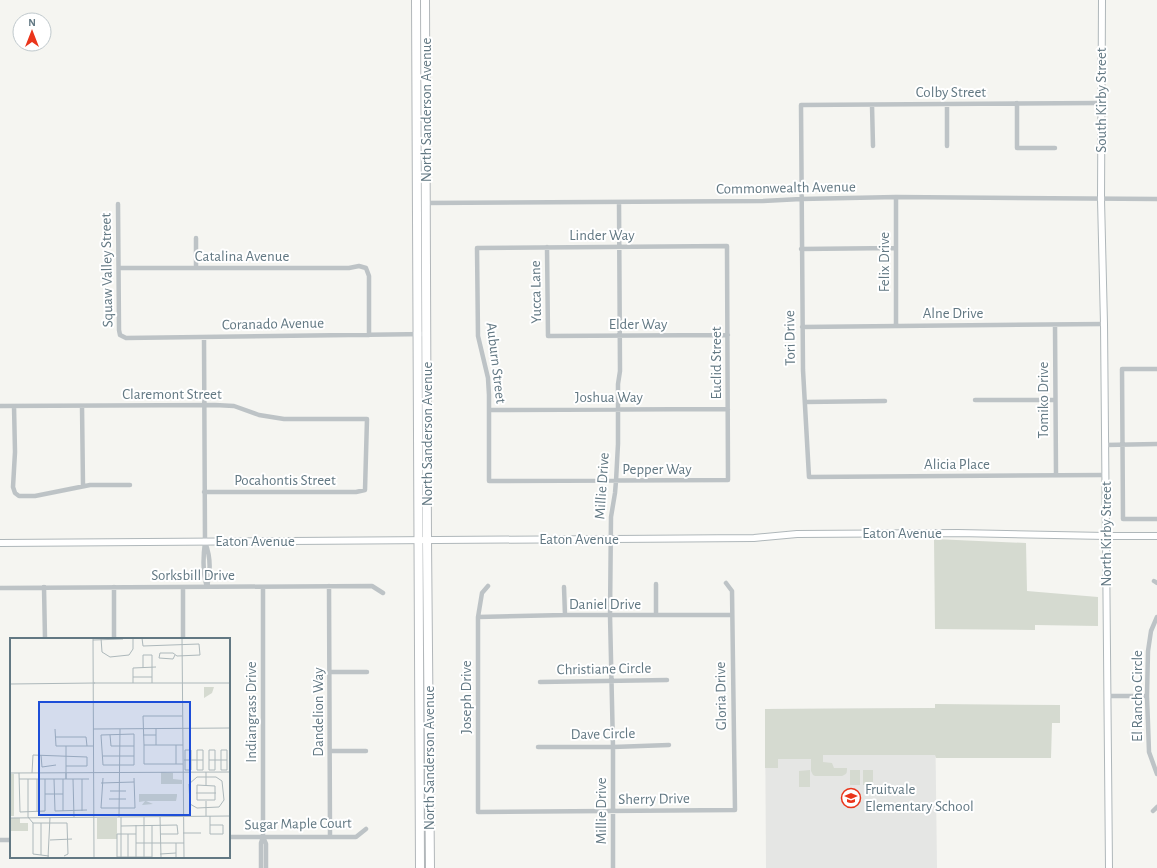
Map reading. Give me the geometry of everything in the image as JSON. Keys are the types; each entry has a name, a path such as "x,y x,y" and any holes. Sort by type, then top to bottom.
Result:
{"highway":[{"name":"North Sanderson Avenue","path":"416,0 418,334 430,868"},
{"name":"North Sanderson Avenue","path":"420,868 423,540 427,334 425,0"}],"street":[{"name":"South Kirby Street","path":"1101,200 1102,0"},
{"path":"1017,103 1017,148 1055,148"},
{"name":"Colby Street","path":"801,105 1102,103"},
{"path":"872,104 873,146"},
{"path":"947,104 947,146"},
{"name":"Tori Drive","path":"801,105 802,326 809,477"},
{"name":"Commonwealth Avenue","path":"417,203 763,201 896,197 1101,200 1157,199"},
{"name":"Felix Drive","path":"896,197 896,326"},
{"name":"North Kirby Street","path":"1101,200 1104,324 1109,868"},
{"name":"Millie Drive","path":"613,868 614,811 610,616 611,517 616,481 620,336 619,202"},
{"name":"Squaw Valley Street","path":"118,204 120,335"},
{"path":"196,238 196,268"},
{"name":"Linder Way","path":"477,248 727,246"},
{"name":"Euclid Street","path":"727,246 728,480"},
{"name":"Yucca Lane","path":"547,247 548,336"},
{"name":"Auburn Street","path":"477,248 478,332 488,378 490,410 489,481"},
{"path":"801,249 896,248"},
{"name":"Catalina Avenue","path":"119,268 341,268 359,266 366,268 369,276 369,335"},
{"name":"Alne Drive","path":"802,326 1104,324"},
{"name":"Tomiko Drive","path":"1055,325 1056,475"},
{"name":"Coranado Avenue","path":"120,335 126,338 427,334"},
{"name":"Elder Way","path":"548,336 728,335"},
{"path":"204,337 205,542 203,553 203,576 207,587"},
{"path":"1157,369 1122,369 1122,519 1157,519"},
{"path":"975,400 1055,400"},
{"path":"805,402 885,401"},
{"name":"Claremont Street","path":"0,406 234,406 259,415 284,419 367,419 365,490"},
{"path":"14,406 15,452 13,488 18,496 35,496 90,485 130,485"},
{"path":"82,406 83,486"},
{"name":"Joshua Way","path":"490,410 728,409"},
{"path":"1105,445 1157,444"},
{"name":"Alicia Place","path":"809,477 1105,475"},
{"name":"Pepper Way","path":"489,481 728,480"},
{"name":"Pocahontis Street","path":"204,492 356,492 365,490"},
{"name":"Eaton Avenue","path":"0,543 754,538 797,534 958,533 1157,536"},
{"name":"Gloria Drive","path":"726,583 732,591 735,810"},
{"path":"656,584 656,616"},
{"name":"Dandelion Way","path":"329,586 330,837"},
{"name":"Sorksbill Drive","path":"0,588 372,586 383,593"},
{"name":"Joseph Drive","path":"478,812 478,617 482,593 488,586"},
{"path":"114,587 114,638"},
{"path":"183,587 183,638"},
{"name":"Indiangrass Drive","path":"261,868 261,844 263,837 262,587"},
{"path":"564,587 565,616"},
{"path":"44,588 45,638"},
{"name":"Daniel Drive","path":"478,617 732,616"},
{"name":"El Rancho Circle","path":"1157,617 1151,630 1148,651 1147,696 1149,752 1157,774"},
{"path":"330,672 367,672"},
{"name":"Christiane Circle","path":"540,682 667,680"},
{"path":"1107,696 1147,696"},
{"name":"Dave Circle","path":"538,747 669,745"},
{"path":"330,751 366,751"},
{"path":"1153,812 1157,807"},
{"name":"Sherry Drive","path":"478,812 735,810"},
{"name":"Sugar Maple Court","path":"230,837 356,837 366,829"},
{"name":"Indiangrass Drive","path":"263,837 266,844 266,868"}],"shaded area":[{"path":"934,539 1026,543 1027,591 1098,597 1098,626 1035,625 1035,630 935,629"},
{"path":"935,704 1060,705 1060,723 1052,723 1051,758 936,758 935,755 823,755 823,762 832,763 834,768 847,768 846,774 842,776 815,776 811,771 811,759 778,759 778,768 765,768 765,709 935,708"},
{"name":"Fruitvale Elementary School","path":"935,708 937,868 766,868 765,709"},
{"path":"810,770 810,787 799,787 799,771"},
{"path":"850,770 860,770 860,785 850,785"},
{"path":"863,770 873,770 873,785 863,785"}],"place":[{"name":"Fruitvale Elementary School","path":"851,798"}]}
